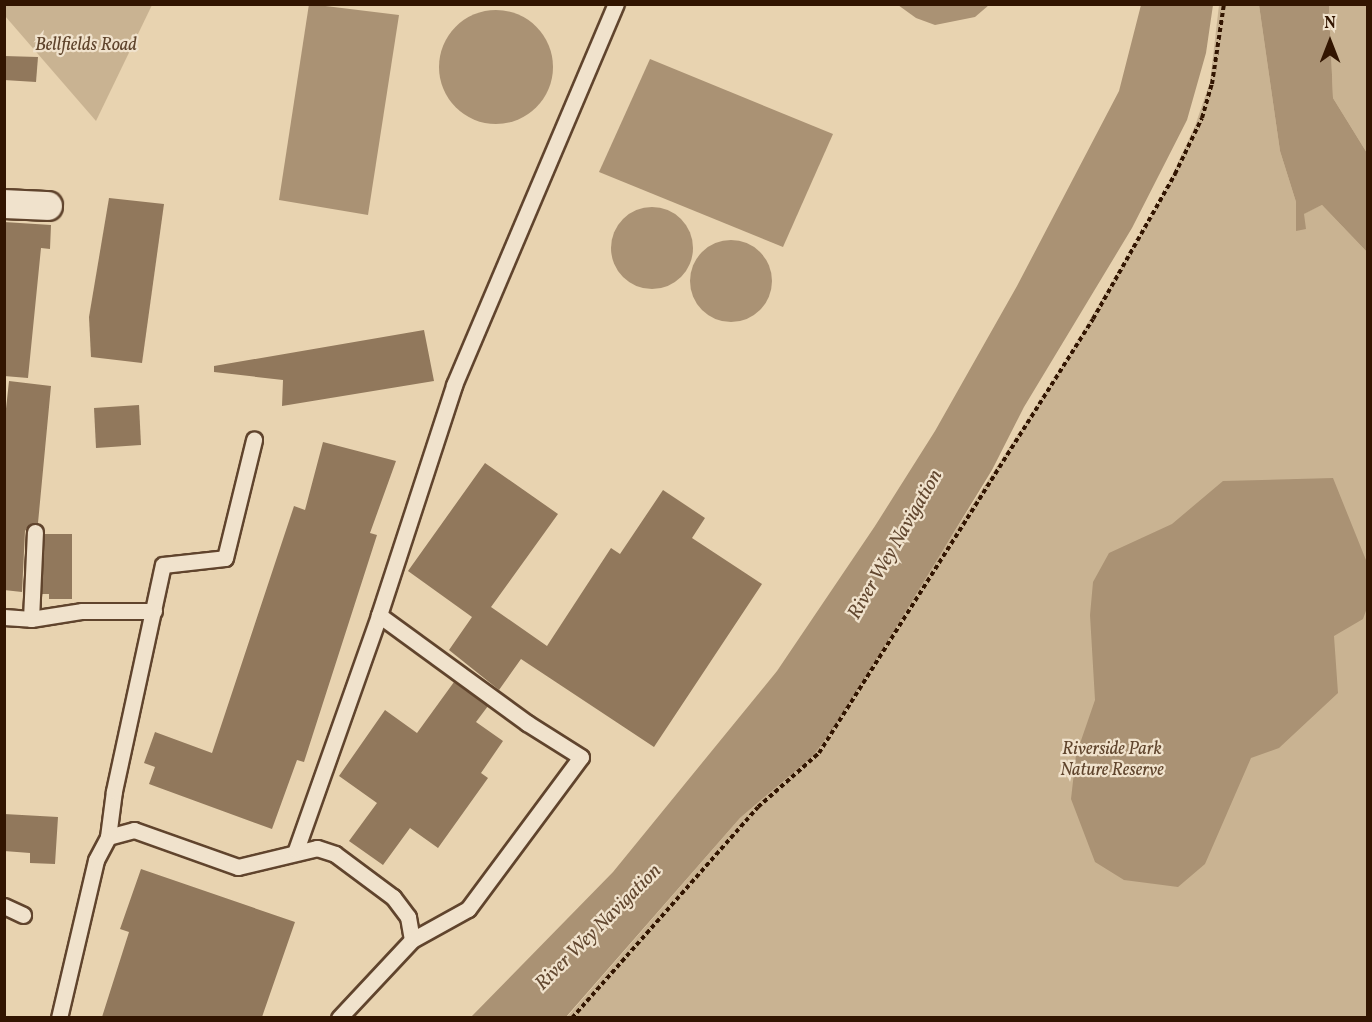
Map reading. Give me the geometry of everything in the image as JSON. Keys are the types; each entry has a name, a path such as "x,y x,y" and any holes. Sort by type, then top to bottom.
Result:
{"street":[{"path":"4,204 48,206"}],"lane":[{"path":"296,850 379,615 453,385 616,4"},
{"path":"59,1017 96,860 108,837 114,791 163,565 225,558 254,440"},
{"path":"30,619 34,532"},
{"path":"4,617 30,619 82,611 154,611"},
{"path":"339,1017 411,940 468,909 581,757 527,723 379,615"},
{"path":"108,837 134,830 238,867 271,862 296,850 317,848 335,854 393,897 408,917 411,940"},
{"path":"4,906 23,915"}],"path":[{"path":"572,1017 759,807 819,753 1093,319 1175,174 1202,118 1212,84 1224,4"}],"green space":[{"name":"Bellfields Road","path":"4,5 152,5 96,121 5,16"},
{"name":"Riverside Park Nature Reserve","path":"1219,5 1259,5 1280,151 1296,202 1296,231 1303,214 1322,205 1367,252 1367,1017 566,1018 740,818 813,756 836,725 892,628 1066,360 1161,199 1195,126 1210,82"},
{"path":"1329,5 1367,5 1367,153 1333,98"}],"water":[{"path":"309,4 399,15 368,215 279,200"},
{"path":"898,5 989,5 975,17 935,25 916,18"},
{"name":"River Wey Navigation","path":"1141,5 1213,5 1206,53 1187,120 1132,228 1024,407 992,470 836,725 813,756 740,818 566,1017 471,1017 613,872 777,671 875,526 935,431 1017,286 1119,91"},
{"path":"1259,5 1329,5 1333,98 1367,153 1367,252 1322,205 1304,214 1306,229 1296,231 1296,202 1280,151"},
{"path":"496,10 518,14 536,27 549,45 553,67 549,89 536,107 518,120 496,124 474,120 456,107 443,89 439,67 443,45 456,27 474,14"},
{"path":"650,59 833,134 783,247 599,172"},
{"path":"652,207 668,210 681,219 690,232 693,248 690,264 681,277 668,286 652,289 636,286 623,277 614,264 611,248 614,232 623,219 636,210"},
{"path":"731,240 747,243 760,252 769,265 772,281 769,297 760,310 747,319 731,322 715,319 702,310 693,297 690,281 693,265 702,252 715,243"},
{"path":"1333,478 1368,565 1367,608 1363,619 1334,636 1338,693 1279,748 1251,758 1205,864 1178,887 1124,880 1095,862 1071,799 1076,755 1095,700 1090,615 1093,582 1109,553 1172,524 1223,481"}],"building":[{"path":"4,56 38,57 36,82 4,80"},
{"path":"109,198 164,204 142,363 91,357 89,317"},
{"path":"4,222 51,225 50,249 41,248 28,378 4,376"},
{"path":"424,330 434,381 282,406 283,380 214,372 214,366"},
{"path":"9,381 51,386 38,523 30,524 25,531 22,592 4,590 4,427"},
{"path":"139,405 141,445 96,448 94,408"},
{"path":"323,442 396,461 370,533 377,535 304,762 297,760 272,829 149,784 155,767 144,763 155,732 212,753 294,506 305,510"},
{"path":"485,463 558,514 491,607 547,646 611,548 620,554 663,490 705,518 692,538 762,584 654,747 521,659 499,690 449,650 472,617 408,571"},
{"path":"45,534 72,534 72,599 49,599 49,594 42,594"},
{"path":"454,682 488,706 476,722 503,741 481,773 488,778 438,848 410,828 383,865 349,841 377,803 339,776 385,710 417,733"},
{"path":"4,814 58,817 55,864 30,863 30,853 4,851"},
{"path":"141,869 295,922 262,1017 102,1017 129,932 120,929"}]}
